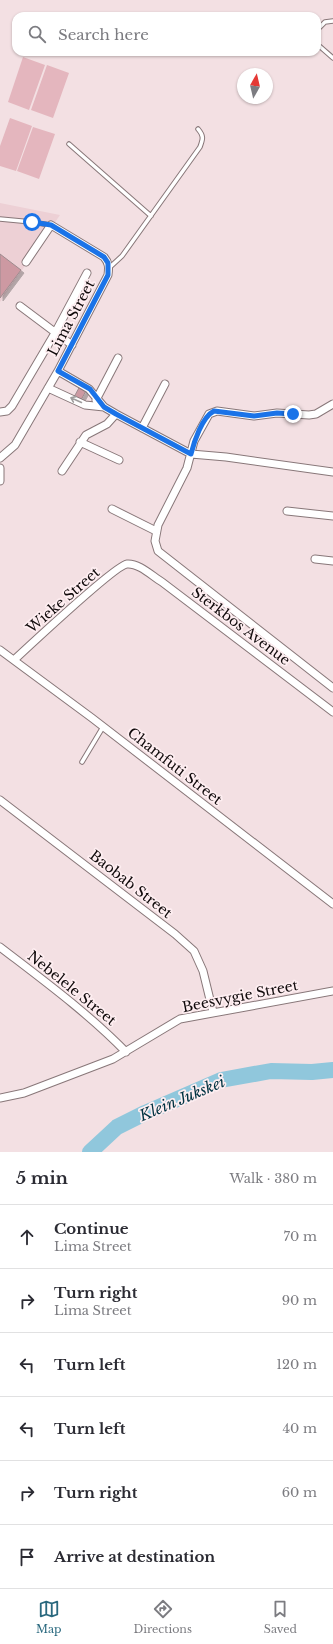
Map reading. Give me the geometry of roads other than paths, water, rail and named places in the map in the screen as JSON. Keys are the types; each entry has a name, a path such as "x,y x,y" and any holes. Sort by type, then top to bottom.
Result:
{"street":[{"name":"Lima Street","path":"0,458 15,445 58,371 108,275 108,263 104,257 51,225"},
{"path":"26,262 51,225"},
{"path":"0,412 7,411 12,406 55,333 87,273"},
{"path":"20,306 72,345"},
{"path":"93,406 118,358"},
{"path":"58,371 90,389 104,407 191,454 249,460 333,472"},
{"path":"142,428 165,384"},
{"path":"48,388 86,405 104,407"},
{"path":"333,404 316,414 309,415 277,413 254,416 214,411 210,414 194,441 187,468 156,531 155,540 158,551 333,688"},
{"path":"62,471 86,434 107,424 116,414"},
{"path":"80,442 119,460"},
{"path":"0,468 0,481"},
{"path":"112,509 156,531"},
{"path":"287,511 333,516"},
{"path":"315,559 333,561"},
{"name":"Wieke Street","path":"14,660 122,566 131,565"},
{"name":"Sterkbos Avenue","path":"131,565 141,568 162,582 333,712"},
{"name":"Chamfuti Street","path":"0,650 104,727 333,904"},
{"name":"Baobab Street","path":"0,800 175,934 194,952 203,971 213,1012"},
{"name":"Nebelele Street","path":"0,947 62,995 110,1036 126,1052"},
{"name":"Beesvygie Street","path":"0,1098 24,1093 113,1060 180,1019 333,991"}],"lane":[{"path":"321,26 325,22 333,21"},
{"path":"321,48 333,58"},
{"path":"109,268 122,256 200,147 203,139 202,134 198,129"},
{"path":"68,144 151,216"},
{"path":"0,219 51,225"},
{"path":"82,762 104,727"}],"waterway":[{"name":"Klein Jukskei","path":"90,1152 117,1127 145,1113 221,1080 271,1071 312,1072 333,1070"}]}
